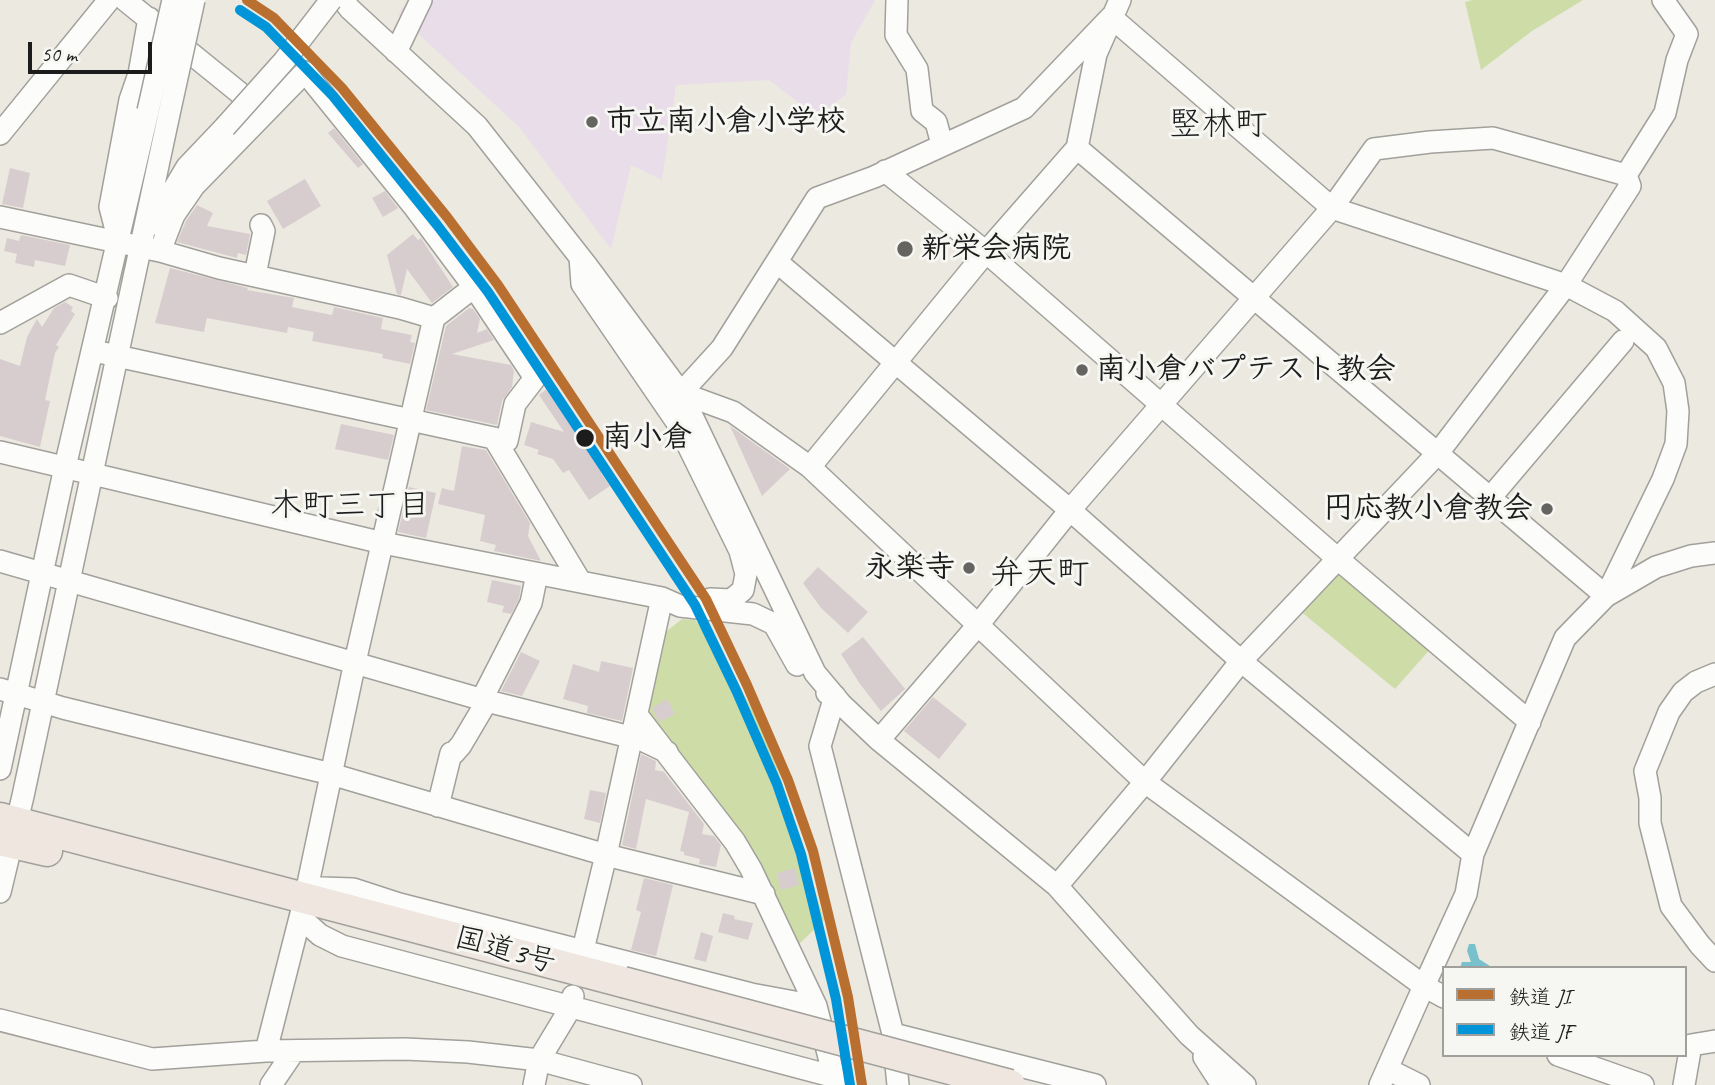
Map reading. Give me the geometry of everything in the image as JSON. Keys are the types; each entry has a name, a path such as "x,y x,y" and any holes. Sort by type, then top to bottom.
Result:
{"highway":[{"name":"国道3号","path":"7,831 620,990 1010,1085"},
{"name":"国道3号","path":"620,990 953,1085"}],"street":[{"path":"0,134 109,0"},
{"path":"125,0 264,113"},
{"path":"150,249 159,113 173,0"},
{"path":"0,769 9,692 43,573 65,467 119,243 194,0"},
{"path":"396,52 421,0"},
{"path":"897,0 896,35 917,69 922,111 936,122 942,144"},
{"path":"1057,886 1241,662 1438,453 1566,285 1665,113 1677,60 1687,34 1663,0"},
{"path":"0,892 7,831 43,702 118,356 150,249 157,214 187,167 284,61 345,2 477,126 580,256 681,393 816,673 835,696 879,740 1057,886 1189,1035 1245,1085"},
{"path":"681,393 722,348 817,198 885,171 1024,108 1116,8"},
{"path":"810,467 986,252 1077,148 1096,54 1116,8"},
{"path":"1116,8 1332,208 1566,285 1615,311 1663,343 1674,383 1678,411 1676,444 1664,479 1606,597"},
{"path":"119,243 110,207 149,18"},
{"path":"94,351 506,441 514,404 535,378 474,287 305,72 194,186 150,249"},
{"path":"879,740 978,625 1070,510 1332,208 1374,149 1493,138 1628,180"},
{"path":"1077,148 1606,597"},
{"path":"885,171 986,252 1338,559 1531,722"},
{"path":"0,217 400,307 434,318"},
{"path":"255,275 264,231 261,225"},
{"path":"580,256 582,284 676,421 744,564 745,585 740,594 731,600 679,596 662,598"},
{"path":"777,262 1070,510 1241,662 1473,855"},
{"path":"0,323 69,285 107,298"},
{"path":"266,1051 302,907 434,318 474,287"},
{"path":"1490,498 1623,341"},
{"path":"681,393 733,411 810,467 1145,782 1424,986 1442,996"},
{"path":"494,438 580,581"},
{"path":"0,452 383,543 662,598 680,606 753,614 774,624 801,673 818,689 835,696"},
{"path":"1419,1085 1383,1077 1466,894 1473,855 1565,638 1606,597 1656,568 1691,556 1715,553"},
{"path":"0,561 484,700 632,737 667,752"},
{"path":"438,806 451,753 461,745 531,603 537,574"},
{"path":"582,954 662,598"},
{"path":"1715,674 1696,682 1683,692 1669,712 1645,771 1650,798 1650,824 1671,906 1715,961"},
{"path":"9,692 331,774 606,855 764,894"},
{"path":"835,696 820,746 893,1034 898,1085"},
{"path":"637,715 735,842 764,894 816,1006 836,1081"},
{"path":"302,907 321,888 353,889 582,954 816,1006"},
{"path":"302,907 320,935 342,946 572,1002 836,1081"},
{"path":"534,1085 539,1060 572,1002"},
{"path":"0,1020 152,1059 266,1051 405,1049 468,1052 539,1060 631,1085"},
{"path":"893,1034 1095,1085"},
{"path":"1189,1035 1222,1085"},
{"path":"1684,1085 1691,1045 1715,1041"},
{"path":"271,1085 294,1051"},
{"path":"1564,1057 1643,1085"}],"shaded area":[{"name":"市立南小倉小学校","path":"408,0 875,0 851,43 846,94 817,117 769,80 676,85 662,180 631,165 611,249 519,127 398,15"}],"green space":[{"path":"1583,0 1532,31 1481,70 1465,2"},
{"path":"1333,570 1342,570 1432,647 1395,689 1299,610"},
{"path":"682,619 695,620 722,654 764,731 824,920 797,946 648,708 663,634"}],"water":[{"path":"1469,944 1475,944 1479,959 1490,966 1461,966 1462,962 1471,962 1467,951"}],"building":[{"path":"334,128 363,164 358,168 328,133"},
{"path":"10,168 30,173 23,208 2,204"},
{"path":"305,179 321,206 283,229 267,201"},
{"path":"385,191 398,208 383,217 372,198"},
{"path":"197,205 213,213 207,226 250,234 246,255 238,253 237,258 177,242"},
{"path":"413,234 418,240 421,238 453,287 432,303 407,269 401,295 397,294 387,255"},
{"path":"21,235 70,245 65,266 35,260 34,267 15,263 17,254 4,251 7,238 19,241"},
{"path":"170,268 248,288 247,290 294,298 292,307 332,315 334,307 383,318 381,329 412,335 410,342 415,343 410,364 382,358 383,354 312,341 314,332 288,327 287,333 207,318 204,332 155,323"},
{"path":"65,302 73,307 71,311 75,314 56,345 59,347 55,353 45,400 50,401 40,447 0,436 0,359 20,366 27,337 37,319 42,327 54,308"},
{"path":"469,308 473,309 480,319 477,333 487,329 494,340 452,354 511,365 514,371 512,387 502,401 497,425 426,410 446,326"},
{"path":"553,384 594,444 590,447 605,469 601,473 610,486 589,500 569,470 563,473 553,459 537,454 539,450 524,445 531,422 564,432 539,395"},
{"path":"341,424 394,435 388,460 335,449"},
{"path":"730,426 790,469 762,496"},
{"path":"462,446 486,450 530,523 528,536 541,561 494,551 496,545 480,541 485,515 438,504 442,488 454,491"},
{"path":"409,487 436,493 426,538 398,532"},
{"path":"818,567 868,612 848,633 821,608 803,583"},
{"path":"492,580 521,586 519,599 511,614 502,612 504,606 487,602"},
{"path":"863,637 905,689 881,711 841,654"},
{"path":"521,652 540,661 522,696 501,691"},
{"path":"601,661 633,668 622,721 587,713 588,706 563,699 573,664 599,672"},
{"path":"933,697 967,724 939,759 904,731"},
{"path":"667,699 675,714 659,722 652,708"},
{"path":"641,754 656,761 655,770 664,772 704,824 702,834 714,836 721,845 716,867 699,864 700,859 684,855 684,852 680,851 689,812 646,799 636,849 622,845"},
{"path":"590,790 606,793 600,823 584,819"},
{"path":"795,868 799,885 781,890 777,873"},
{"path":"644,878 673,885 656,956 631,950 641,912 636,910"},
{"path":"723,913 735,916 734,919 753,923 748,940 718,932"},
{"path":"701,932 713,936 706,962 694,959"}],"rail line":[{"name":"JI","path":"247,0 274,18 342,88 447,217 498,285 706,599 788,780 813,851 848,997 862,1085"},
{"name":"JF","path":"240,10 266,27 333,96 437,225 488,292 695,605 777,784 801,854 836,999 850,1085"}],"place":[{"name":"市立南小倉小学校","path":"592,122"},
{"name":"新栄会病院","path":"905,249"},
{"name":"南小倉バプテスト教会","path":"1082,370"},
{"name":"南小倉","path":"585,438"},
{"name":"円応教小倉教会","path":"1547,509"},
{"name":"永楽寺","path":"969,568"}],"district":[{"name":"竪林町","path":"1218,125"},
{"name":"木町三丁目","path":"350,507"},
{"name":"弁天町","path":"1040,574"}]}
